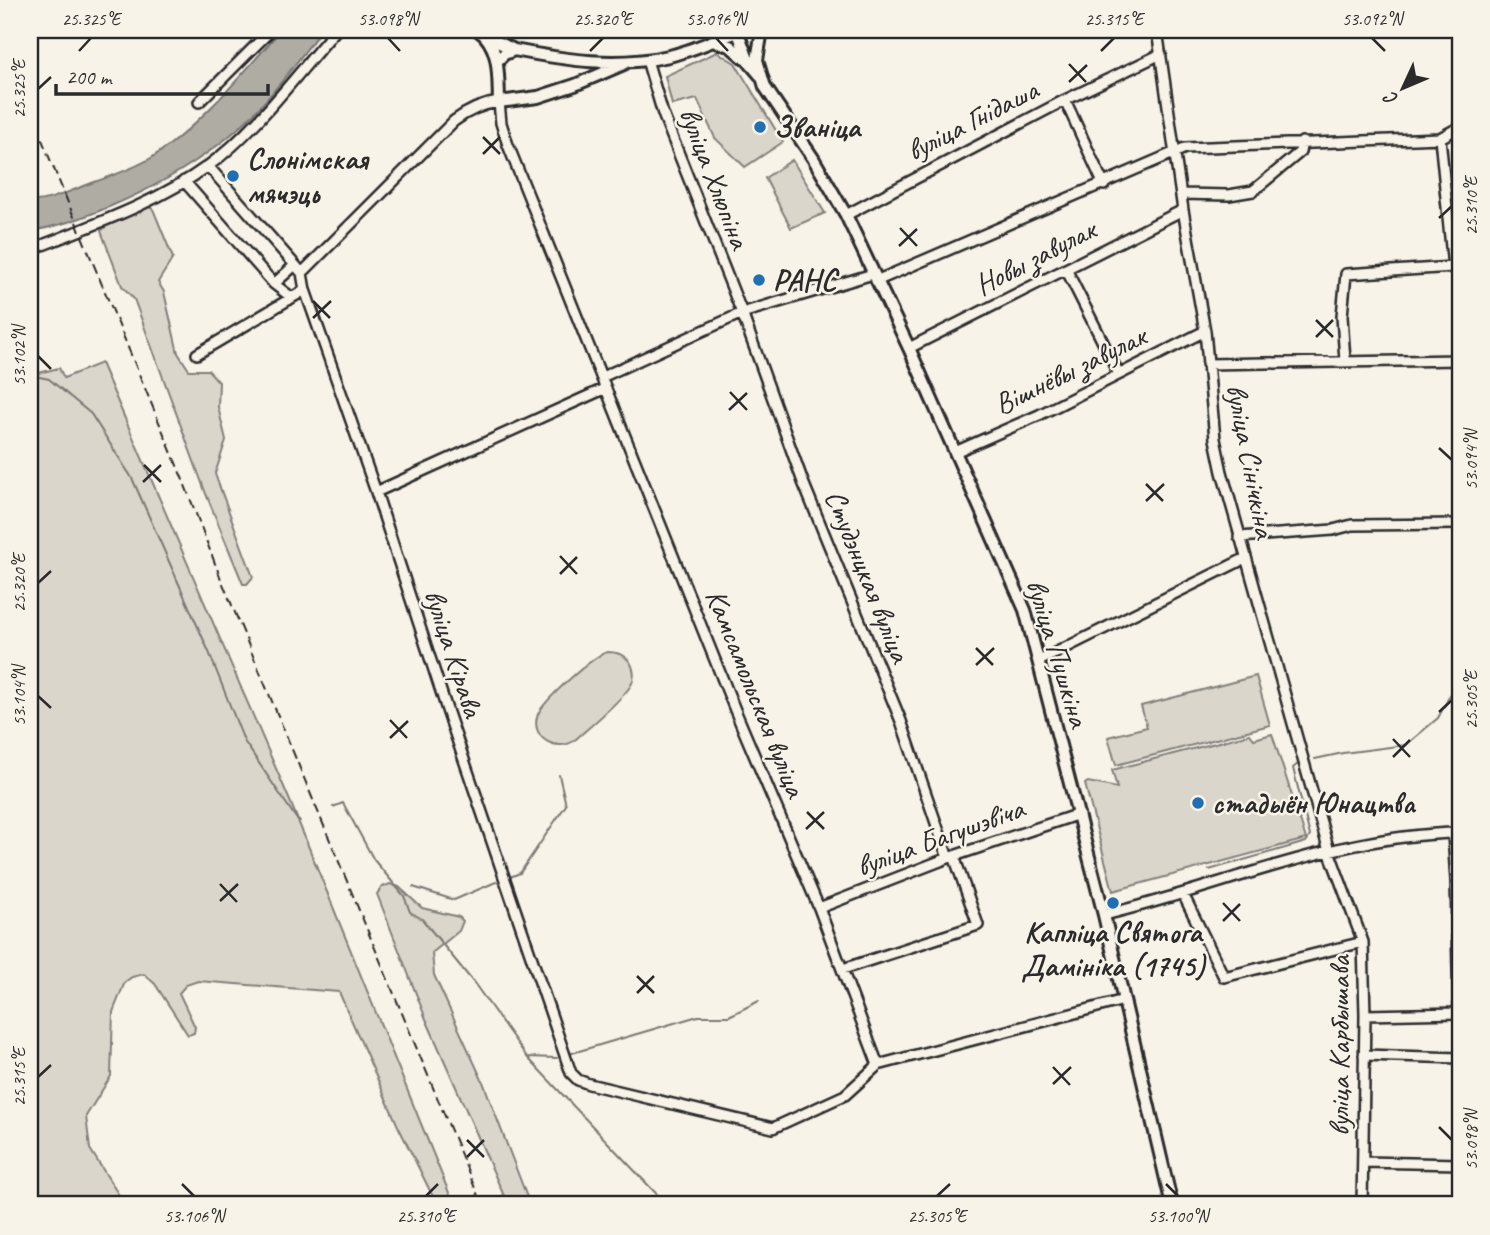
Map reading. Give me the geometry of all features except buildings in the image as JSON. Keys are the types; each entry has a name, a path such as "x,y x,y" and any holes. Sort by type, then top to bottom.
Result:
{"main road":[{"name":"вуліца Пушкіна","path":"762,30 753,61 773,99 813,158 846,215 909,348 1025,610 1104,915 1172,1205"},
{"path":"482,33 514,50 576,62 629,62 672,56 735,32 751,45 753,61"},
{"path":"482,33 497,61 499,102 538,97 629,62"},
{"path":"712,41 730,46 753,61"},
{"path":"497,61 514,50"},
{"path":"575,85 579,74 576,62"}],"street":[{"path":"200,102 271,30"},
{"path":"30,250 132,208 208,166 239,140 336,30"},
{"name":"вуліца Сінічкіна","path":"1157,30 1183,210 1205,331 1215,439 1239,537 1329,851"},
{"name":"вуліца Гнідаша","path":"846,215 1065,100 1161,54"},
{"name":"вуліца Хлюпіна","path":"647,60 663,114 742,313"},
{"path":"1065,100 1104,184"},
{"path":"274,284 298,269 454,121 473,109 499,102"},
{"name":"Камсамольская вуліца","path":"499,102 501,123 508,145 735,710 819,908 878,1065"},
{"path":"602,377 742,313 875,277 1104,184 1185,148 1440,138 1460,127"},
{"path":"1345,361 1342,316 1346,274 1457,267 1440,138"},
{"path":"1181,194 1229,195 1253,191 1300,152 1302,142"},
{"path":"208,166 298,269"},
{"path":"184,181 274,284 291,297"},
{"path":"1449,209 1460,208"},
{"name":"Новы завулак","path":"909,348 1183,210"},
{"name":"вуліца Кірава","path":"298,269 376,492 565,1063 578,1080 773,1128 845,1096 878,1065"},
{"path":"1066,269 1119,374"},
{"path":"197,354 305,290"},
{"name":"Студэнцкая вуліца","path":"742,313 803,482 901,721 978,925 843,969"},
{"name":"Вішнёвы завулак","path":"955,452 1039,415 1205,331"},
{"path":"1208,364 1460,360"},
{"path":"376,492 606,388"},
{"path":"1239,537 1333,530 1352,525 1460,524"},
{"path":"1039,661 1246,558"},
{"name":"вуліца Багушэвіча","path":"819,908 951,857 1079,814"},
{"path":"1104,915 1329,851 1417,835 1457,834 1460,1013 1365,1015"},
{"name":"вуліца Карбышава","path":"1329,851 1363,942 1365,1015 1362,1205"},
{"path":"1183,894 1224,977 1363,942"},
{"path":"878,1065 1124,1000"},
{"path":"1364,1055 1460,1058"},
{"path":"1363,1162 1460,1164"}],"shaded area":[{"path":"281,30 321,30 274,91 233,133 193,163 139,193 81,218 30,231 30,201 56,197 126,171 151,158 203,115"},
{"path":"717,52 735,63 783,142 745,167 715,138 697,99 672,105 665,76"},
{"path":"792,160 825,213 791,228 765,178"},
{"path":"147,206 153,209 173,258 158,282 164,292 178,353 189,370 208,370 219,382 218,407 226,440 215,474 253,577 247,584 243,584 206,494 134,299 122,286 101,231 107,225"},
{"path":"101,363 290,801 454,1205 437,1205 398,1126 339,992 198,981 186,985 179,993 195,1027 194,1033 188,1035 155,984 144,974 125,982 113,1012 111,1076 86,1116 90,1149 125,1205 30,1205 30,375 59,368 64,378"},
{"path":"607,652 620,654 630,662 634,675 629,688 575,740 561,745 547,742 538,732 536,725 540,710 568,681"},
{"path":"1256,676 1270,725 1116,765 1108,737 1147,727 1141,706"},
{"name":"стадыён Юнацтва","path":"1250,734 1254,739 1272,734 1306,839 1113,891 1085,784 1088,782 1117,788 1112,770"},
{"path":"390,884 399,887 422,908 459,917 463,921 459,931 432,953 434,975 483,1082 530,1205 508,1205 426,1019 377,894 382,887"}],"waterway":[{"path":"30,375 49,379 91,414 132,478 209,652 244,741 300,821"},
{"path":"1315,759 1406,745 1438,718 1460,676"},
{"path":"1209,870 1306,842 1310,836 1293,768 1299,763"},
{"path":"510,877 520,873 566,805 559,775"},
{"path":"333,807 343,803 374,860 404,896 410,912 422,919 474,983 527,1057 667,1205"},
{"path":"413,887 454,900 496,882"},
{"path":"569,1054 698,1016 729,1016 759,1001"},
{"path":"527,1057 557,1058"}],"railway":[{"path":"30,111 183,480 221,579 482,1205"}],"place":[{"name":"Званіца","path":"760,127"},
{"name":"Слонімская мячэць","path":"233,176"},
{"name":"РАНС","path":"759,280"},
{"name":"стадыён Юнацтва","path":"1198,803"},
{"name":"Капліца Святога Дамініка (1745)","path":"1113,903"}]}
